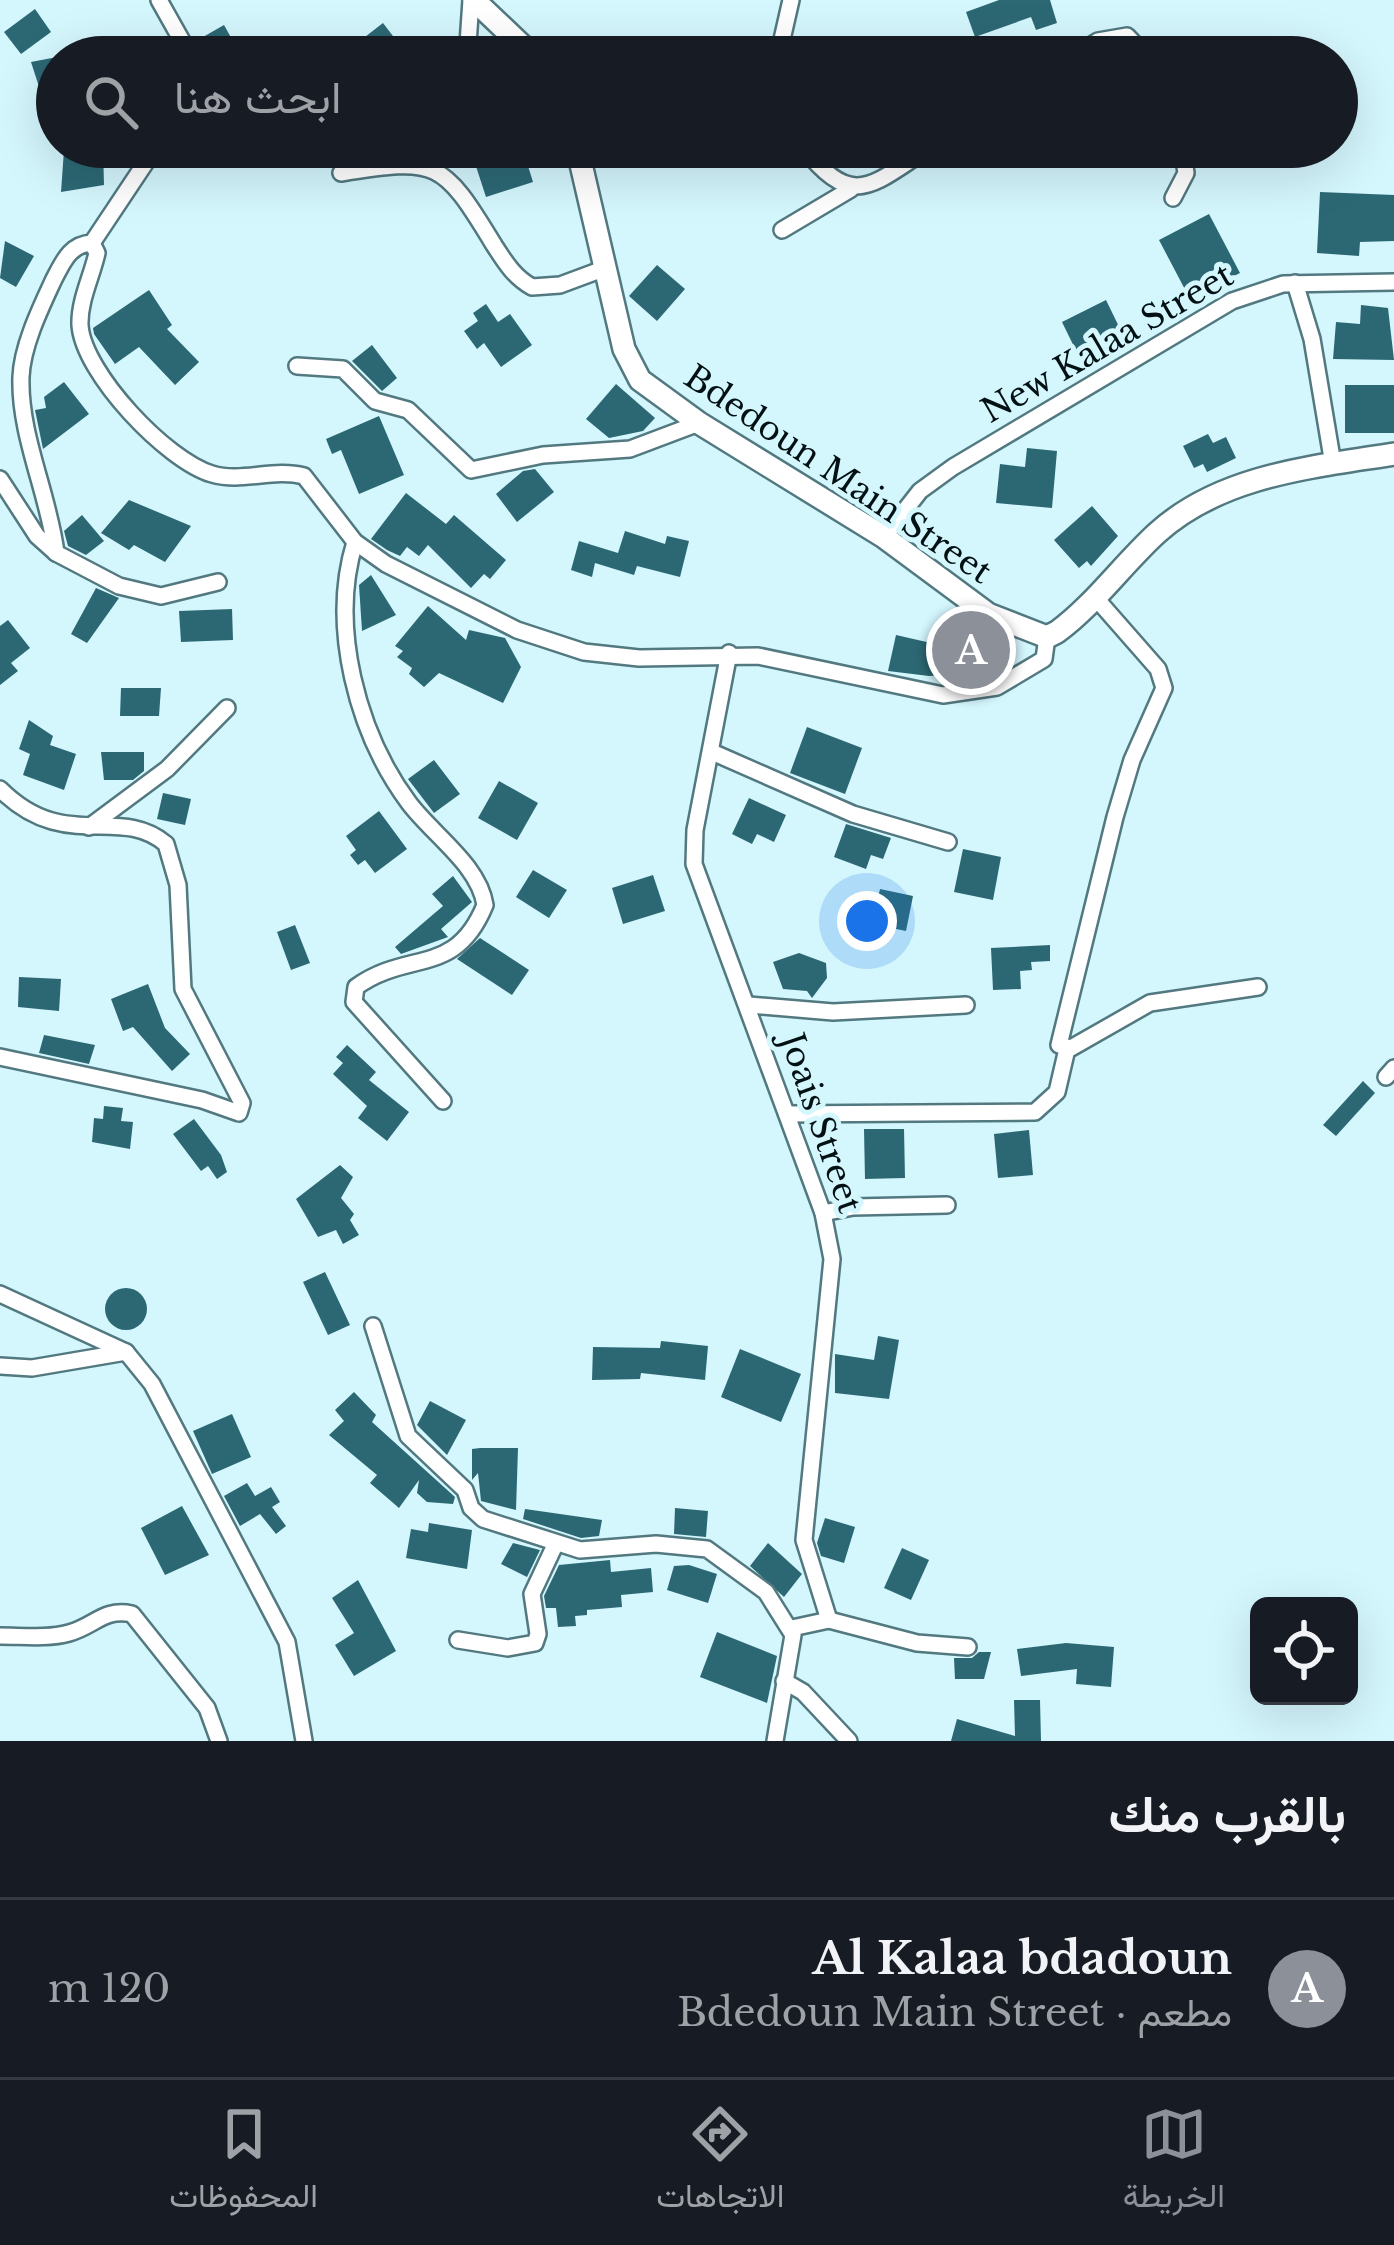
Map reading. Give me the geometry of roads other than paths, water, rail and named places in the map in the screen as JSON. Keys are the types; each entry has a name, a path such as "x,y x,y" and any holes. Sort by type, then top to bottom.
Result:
{"main road":[{"path":"472,0 511,36"},
{"name":"Bdedoun Main Street","path":"582,168 624,349 640,380 699,424 884,537 988,614 1047,637"},
{"path":"1047,637 1162,528 1193,507 1244,484 1394,454"}],"street":[{"path":"159,0 179,36"},
{"path":"469,36 472,0"},
{"path":"783,36 791,0"},
{"path":"92,243 142,168"},
{"path":"341,173 370,168"},
{"path":"431,168 439,171 513,274 532,287 560,284 603,269"},
{"path":"820,168 850,189"},
{"path":"782,230 850,189 869,186 898,168"},
{"path":"1172,199 1185,168"},
{"path":"92,243 97,253 80,328 98,369 130,412 172,451 207,473 304,476 355,542 475,611 545,642 614,657 729,653 944,695 1015,680 1044,659 1047,637"},
{"path":"56,553 25,412 22,370 63,262 79,244 92,243"},
{"name":"New Kalaa Street","path":"884,537 920,491 952,466 1220,308 1295,283 1394,282"},
{"path":"1295,283 1312,339 1333,464"},
{"path":"297,366 343,369 375,401 408,410 471,470 543,455 629,448 699,424"},
{"path":"0,479 37,536 56,553 119,586 161,596 218,582"},
{"path":"355,542 345,582 347,641 378,753 485,900 478,920 451,954 376,975 353,994 356,1007 443,1101"},
{"path":"787,1114 1035,1112 1057,1092 1066,1049 1058,1037 1089,943 1115,817 1132,760 1164,688 1158,669 1094,596"},
{"name":"Joais Street","path":"729,653 694,863 823,1213 832,1276 804,1540 829,1620"},
{"path":"88,827 167,769 227,708"},
{"path":"712,752 853,814 948,842"},
{"path":"0,789 38,819 140,830 161,839 171,854 183,989 238,1090 238,1113 202,1100 0,1057"},
{"path":"1066,1049 1150,1003 1258,987"},
{"path":"749,1005 833,1012 966,1005"},
{"path":"823,1213 854,1207 947,1205"},
{"path":"0,1294 126,1352 165,1406 287,1642 304,1741"},
{"path":"373,1326 408,1436 452,1475 483,1520 555,1545 607,1550 679,1544 707,1549 751,1578 792,1628 775,1741"},
{"path":"0,1366 32,1368 126,1352"},
{"path":"458,1640 508,1648 535,1643 532,1594 555,1545"},
{"path":"0,1636 51,1636 73,1632 108,1612 132,1614 207,1708 219,1741"},
{"path":"792,1628 829,1620 917,1643 968,1647"},
{"path":"784,1681 803,1693 849,1741"}],"place":[{"name":"Al Kalaa bdadoun","path":"971,650"}]}
